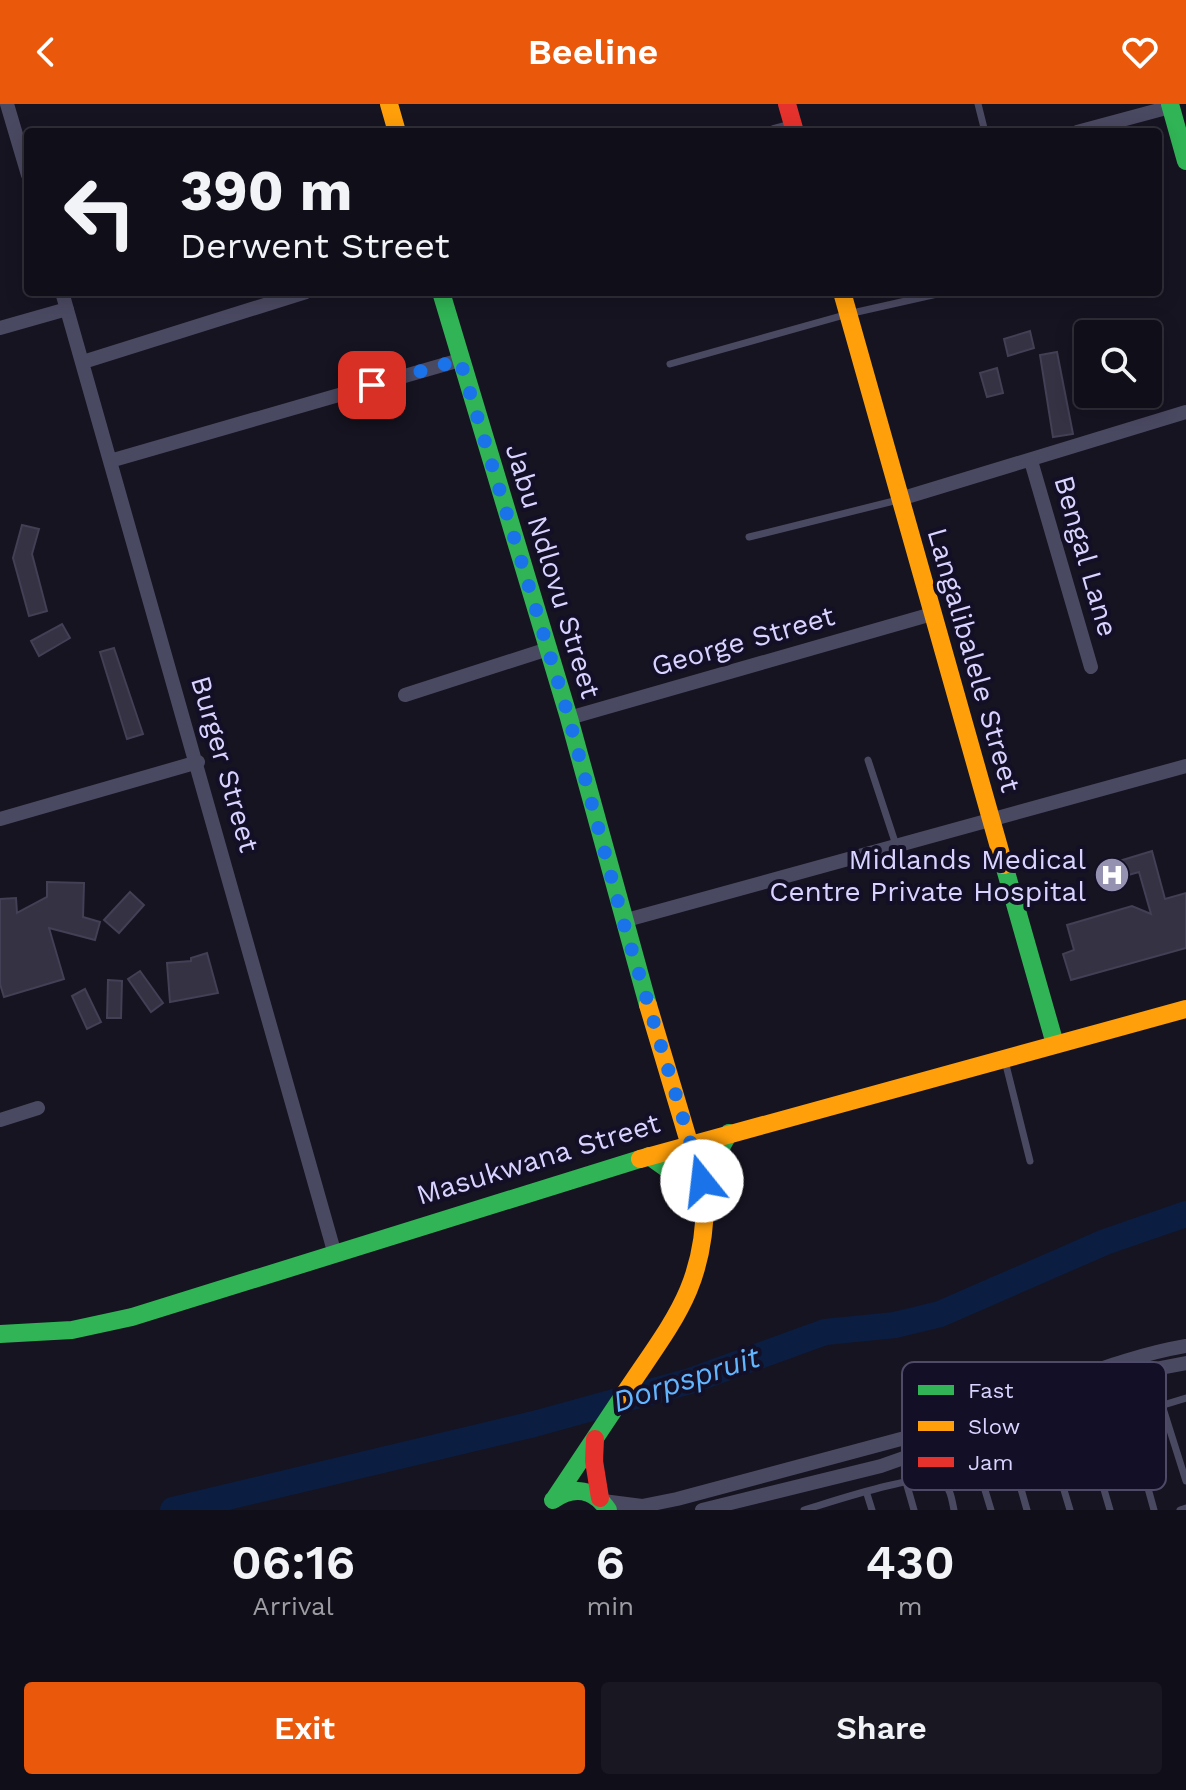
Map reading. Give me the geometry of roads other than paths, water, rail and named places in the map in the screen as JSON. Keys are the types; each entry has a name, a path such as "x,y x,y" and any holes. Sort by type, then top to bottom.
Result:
{"street":[{"path":"7,104 24,161"},
{"path":"389,104 396,128"},
{"path":"787,104 794,128"},
{"path":"1096,128 1170,105 1186,161"},
{"name":"Burger Street","path":"63,296 198,762 334,1251"},
{"path":"83,362 293,296"},
{"name":"Jabu Ndlovu Street","path":"442,296 569,718 623,921 704,1188"},
{"name":"Langalibalele Street","path":"843,296 1055,1044"},
{"path":"0,328 67,309"},
{"path":"110,461 460,360"},
{"path":"900,499 1186,412"},
{"name":"Bengal Lane","path":"1031,461 1091,667"},
{"name":"George Street","path":"569,718 932,614"},
{"path":"405,695 548,649"},
{"path":"0,819 198,762"},
{"path":"623,921 991,823 1186,766"},
{"name":"Masukwana Street","path":"0,1334 58,1332 132,1317 334,1251 691,1142 1186,1009"},
{"path":"0,1120 38,1108"},
{"path":"551,1504 673,1324 700,1267 705,1235 704,1188 729,1133"},
{"path":"649,1156 704,1188"},
{"path":"1126,1362 1186,1346"},
{"path":"1166,1367 1186,1363"},
{"path":"598,1434 594,1461 604,1503"},
{"path":"551,1504 573,1489 592,1492 604,1503 642,1506 902,1439"},
{"path":"702,1510 902,1459"}],"lane":[{"path":"978,104 984,128"},
{"path":"670,364 848,314 928,296"},
{"path":"749,537 900,499"},
{"path":"868,760 897,848"},
{"path":"1004,1059 1030,1161"},
{"path":"1166,1404 1186,1398"},
{"path":"1166,1418 1186,1481"},
{"path":"804,1510 826,1507 902,1483"},
{"path":"908,1490 914,1510"},
{"path":"949,1490 954,1510"},
{"path":"985,1490 991,1510"},
{"path":"1020,1490 1027,1510"},
{"path":"1064,1490 1070,1510"},
{"path":"1104,1490 1110,1510"},
{"path":"1148,1490 1154,1510"},
{"path":"867,1494 872,1510"},
{"path":"1180,1510 1186,1508"}],"waterway":[{"name":"Dorpspruit","path":"173,1510 534,1424 690,1381 825,1332 895,1325 940,1314 1105,1242 1186,1214"}],"place":[{"name":"Midlands Medical Centre Private Hospital","path":"1112,875"}]}
